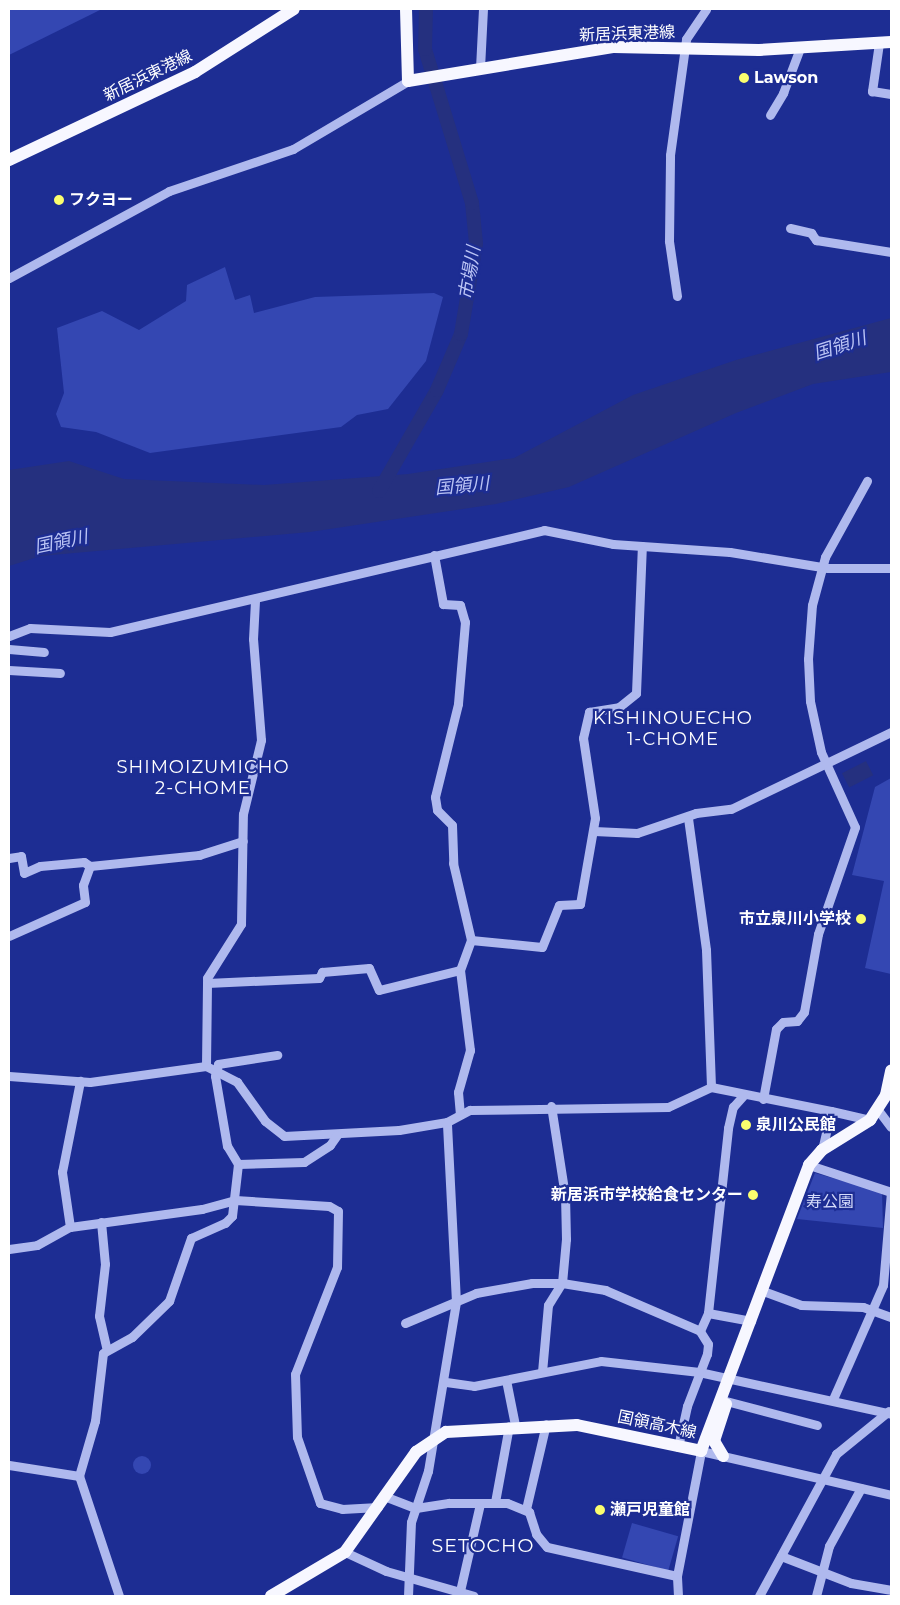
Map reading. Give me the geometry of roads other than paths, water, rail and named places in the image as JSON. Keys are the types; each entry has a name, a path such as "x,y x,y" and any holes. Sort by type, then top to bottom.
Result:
{"main road":[{"name":"新居浜東港線","path":"9,160 195,72 294,9"},
{"path":"406,9 413,80"},
{"name":"新居浜東港線","path":"413,80 614,47 800,48 885,42"},
{"name":"国領高木線","path":"430,1440 462,1428 546,1424 577,1425 701,1451 726,1391 809,1165 822,1150 870,1120 878,1110 891,1071"},
{"path":"723,1456 714,1441 726,1391"},
{"path":"271,1596 345,1552 381,1501 430,1440"}],"street":[{"path":"477,68 484,9"},
{"path":"677,296 669,241 669,169 685,48 706,9"},
{"path":"885,42 872,91 891,94"},
{"path":"770,115 783,94 800,48"},
{"path":"9,278 169,191 293,149 413,80"},
{"path":"790,228 811,233 816,240 891,252"},
{"path":"763,1099 776,1029 783,1022 797,1021 804,1012 818,934 855,827 827,764 810,701 808,659 812,605 822,567 867,481"},
{"path":"9,636 30,628 110,632 255,600 434,555 544,530 642,546 730,552 822,567 891,568"},
{"path":"471,940 542,947 546,943 560,905 580,904 594,831 584,738 589,712 619,707 636,693 642,546"},
{"path":"434,555 443,604 460,605 465,622 458,704 435,797 436,810 452,825 453,863 471,940 460,970 470,1050 458,1092 460,1113"},
{"path":"206,1066 207,983 241,924 243,841 247,786 261,740 252,639 255,600"},
{"path":"9,649 44,652"},
{"path":"9,670 60,673"},
{"path":"594,831 632,834 751,802 891,732"},
{"path":"688,818 706,950 711,1087"},
{"path":"9,858 21,856 24,873 40,866 84,862 90,866 199,855 243,841"},
{"path":"9,936 84,902 83,885 90,866"},
{"path":"207,983 319,978 322,972 369,968 379,990 460,970"},
{"path":"106,1347 132,1337 169,1301 190,1238 225,1223 234,1200 238,1164 227,1146 216,1069 218,1064 277,1055"},
{"path":"9,1076 80,1081 206,1066 216,1069 237,1082 276,1133 337,1135 447,1122 460,1113 550,1106 668,1106 711,1087 743,1096 831,1111 870,1120"},
{"path":"70,1227 62,1172 80,1081"},
{"path":"700,1331 708,1313 728,1128 733,1107 743,1096"},
{"path":"542,1372 548,1305 562,1283 565,1196 550,1106"},
{"path":"878,1110 890,1126"},
{"path":"822,1150 831,1111"},
{"path":"408,1596 411,1578 411,1522 428,1471 430,1440 446,1382 456,1302 447,1122"},
{"path":"238,1164 304,1162 330,1145 337,1135"},
{"path":"809,1165 891,1192 887,1260 875,1308 833,1399"},
{"path":"9,1249 37,1245 70,1227 202,1209 234,1200 329,1206 338,1211 337,1267 295,1374 297,1437 320,1503 342,1509 381,1501 416,1508 495,1502 526,1509 535,1521 539,1540 547,1547 677,1576"},
{"path":"101,1222 105,1264 99,1316 106,1347 95,1421 79,1476 119,1596"},
{"path":"405,1323 476,1293 532,1283 562,1283 605,1290 700,1331 708,1344 678,1446"},
{"path":"763,1291 801,1305 875,1308 891,1316"},
{"path":"708,1313 751,1321"},
{"path":"446,1382 474,1386 600,1361 699,1372 726,1391 817,1425"},
{"path":"495,1502 512,1425 506,1380"},
{"path":"726,1391 833,1399 890,1412"},
{"path":"759,1596 823,1479 848,1440 890,1412"},
{"path":"526,1509 546,1424"},
{"path":"678,1596 677,1576 701,1451 891,1495"},
{"path":"9,1465 79,1476"},
{"path":"816,1596 834,1534 861,1488"},
{"path":"460,1591 480,1504"},
{"path":"345,1552 411,1578 474,1596"},
{"path":"781,1556 851,1583 891,1590"}],"water":[{"name":"国領川","path":"891,318 891,372 813,384 736,413 569,487 496,504 310,532 41,556 9,566 9,470 69,461 124,479 264,485 408,474 514,458 633,395 736,360"},
{"path":"866,761 873,775 849,788 842,773"}],"waterway":[{"name":"市場川","path":"379,491 437,390 461,334 476,243 472,203 425,49 426,9"}],"place":[{"name":"Lawson","path":"744,78"},
{"name":"フクヨー","path":"59,200"},
{"name":"市立泉川小学校","path":"861,919"},
{"name":"泉川公民館","path":"746,1125"},
{"name":"新居浜市学校給食センター","path":"753,1195"},
{"name":"瀬戸児童館","path":"600,1510"}],"district":[{"name":"KISHINOUECHO 1-CHOME","path":"673,730"},
{"name":"SHIMOIZUMICHO 2-CHOME","path":"203,778"},
{"name":"SETOCHO","path":"483,1546"}],"park label":[{"name":"寿公園","path":"830,1202"}]}
